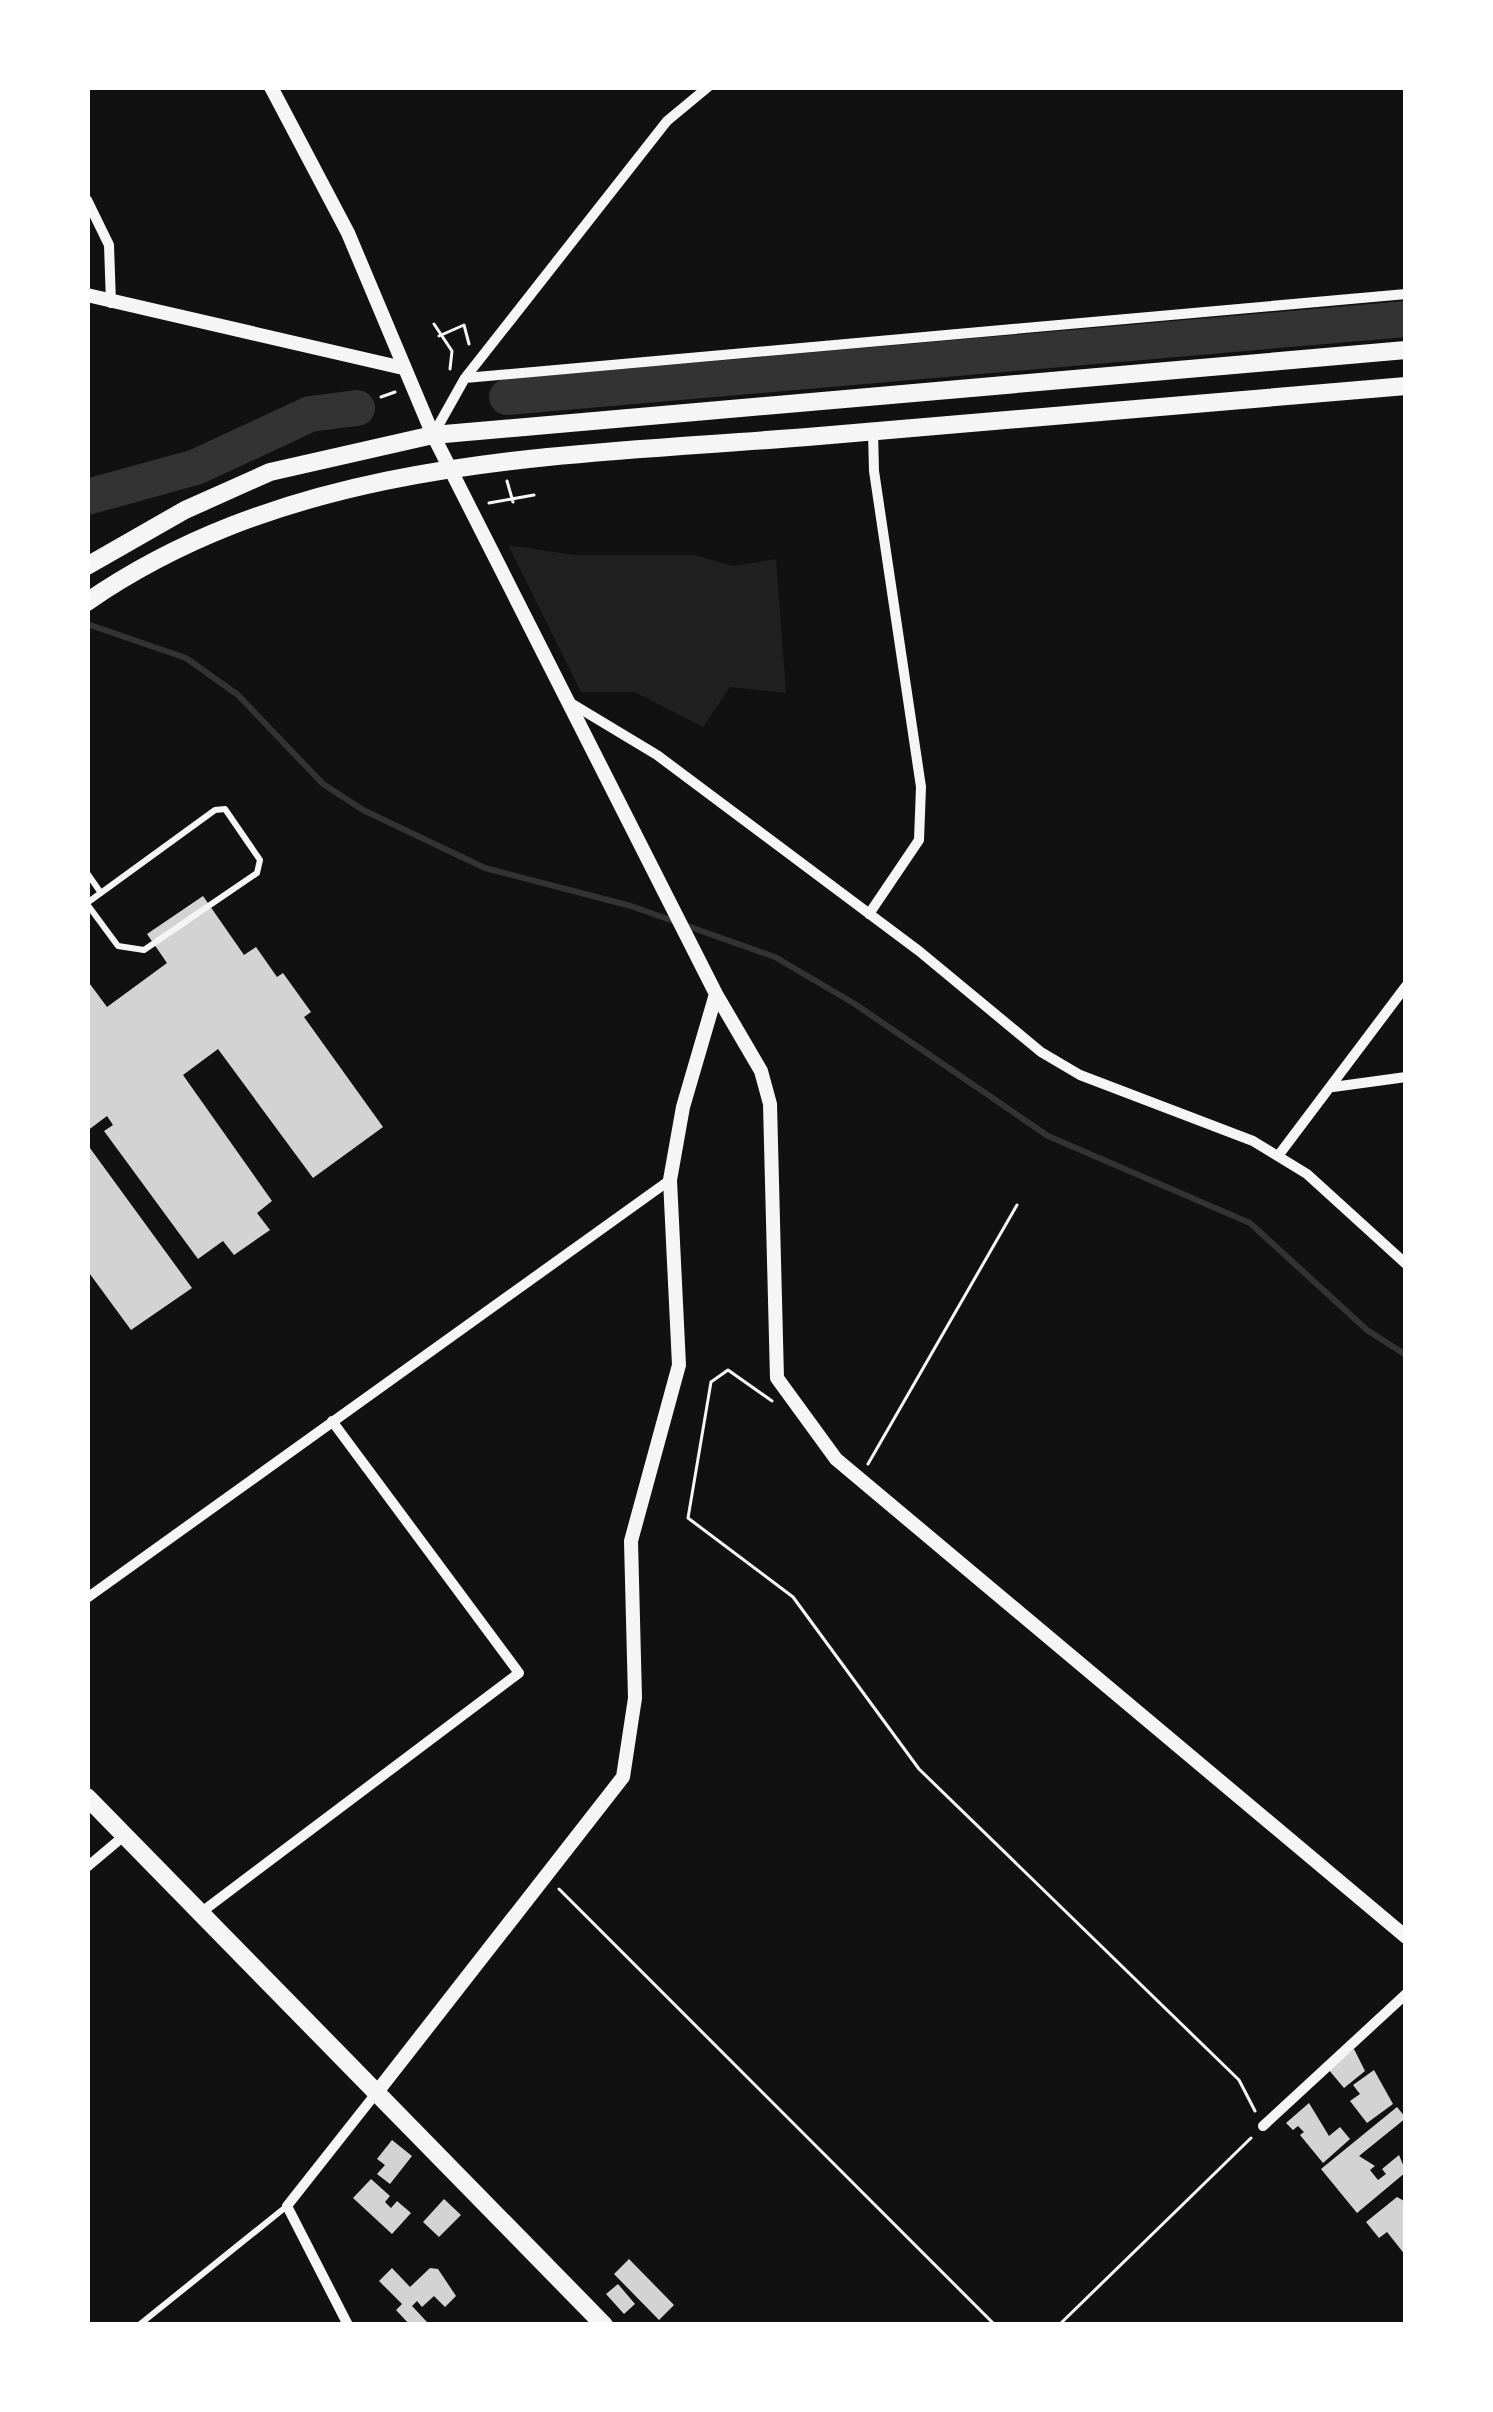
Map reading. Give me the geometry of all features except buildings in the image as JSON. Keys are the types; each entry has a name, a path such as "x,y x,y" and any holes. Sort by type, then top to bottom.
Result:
{"highway":[{"path":"91,563 185,510 270,472 433,435 1406,350"},
{"path":"87,602 122,578 275,506 451,465 1406,386"},
{"path":"87,1797 604,2325"}],"street":[{"path":"271,87 348,233 433,435 714,990 761,1070 770,1104 778,1251 774,1329 778,1378 790,1398 812,1431 859,1478 1406,1937"},
{"path":"433,435 466,378 667,121 708,87"},
{"path":"87,200 109,245 111,303"},
{"path":"466,378 1406,294"},
{"path":"87,295 403,368"},
{"path":"869,914 919,841 921,788 882,533 873,430"},
{"path":"569,702 657,755 869,914 1041,1052 1080,1075 1253,1141 1306,1174 1406,1264"},
{"path":"1278,1156 1406,986"},
{"path":"348,2325 287,2206 623,1777 635,1698 631,1541 679,1365 670,1180 683,1107 714,990"},
{"path":"1333,1088 1406,1077"},
{"path":"87,1598 670,1180"},
{"path":"203,1911 519,1673 332,1420"},
{"path":"87,1867 125,1835"},
{"path":"1263,2126 1406,1994"}],"lane":[{"path":"225,809 260,860 257,873 144,950 118,946 87,903 215,810 225,809"},
{"path":"87,873 101,893"},
{"path":"139,2325 287,2206"}],"path":[{"path":"434,324 452,351"},
{"path":"439,336 464,325 470,347"},
{"path":"506,480 512,502"},
{"path":"497,504 534,494"},
{"path":"859,1478 1017,1205"},
{"path":"790,1398 769,1402 728,1370 711,1382 688,1518 793,1597 920,1769 1239,2080 1263,2126 1059,2325"},
{"path":"547,1877 994,2325"}],"shaded area":[{"path":"508,545 573,555 695,555 732,566 776,559 786,693 730,687 703,727 635,692 581,692"}],"waterway":[{"path":"507,397 1406,319"},
{"path":"87,497 196,467 310,414 357,408"},
{"path":"87,624 186,658 238,695 323,784 363,810 485,868 631,906 775,957 855,1004 1048,1136 1250,1223 1367,1330 1406,1355"}]}
